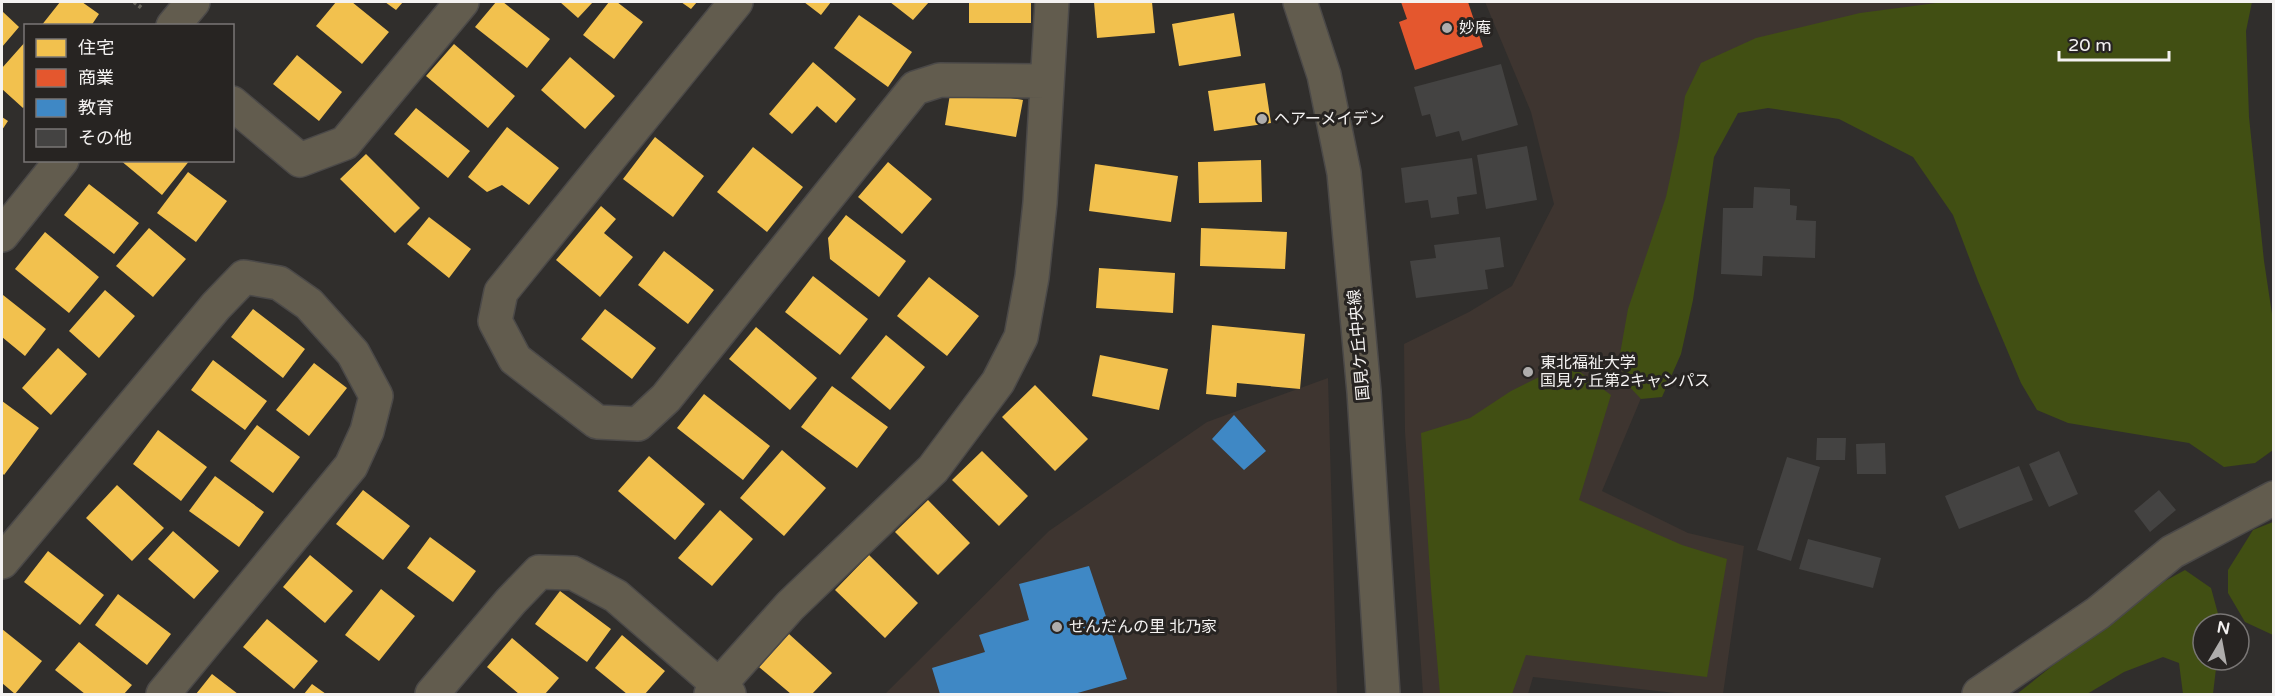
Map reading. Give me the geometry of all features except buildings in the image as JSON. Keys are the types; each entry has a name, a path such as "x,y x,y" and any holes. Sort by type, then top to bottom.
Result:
{"street":[{"path":"175,24 193,2"},
{"path":"234,105 300,160 345,143 462,2"},
{"path":"736,2 501,292 495,321 515,359 597,422 638,424 666,398 915,88 940,80 1046,81"},
{"path":"432,694 511,601 539,572 573,573 616,596 720,692 790,606 933,468 998,382 1021,337 1032,277 1040,204 1052,2"},
{"name":"国見ケ丘中央線","path":"1300,2 1324,75 1344,172 1364,392 1383,694"},
{"path":"2,234 60,162"},
{"path":"2,562 216,306 244,277 279,283 309,304 353,353 376,396 368,431 351,466 163,694"},
{"path":"1979,694 2098,613 2172,552 2274,498"}],"shaded area":[{"name":"東北福祉大学 国見ヶ丘第2キャンパス","path":"1485,2 2152,2 1695,100 1692,277 1602,491 1688,533 1744,546 1723,694 1684,694 1533,677 1528,694 1423,694 1405,432 1404,344 1469,312 1512,286 1554,204 1531,112"},
{"path":"1328,378 1337,694 885,694 1049,531 1207,422"}],"green space":[{"path":"1944,2 2252,2 2246,31 2249,117 2272,314 2273,450 2255,463 2224,467 2189,443 2068,423 2037,410 2021,383 1953,215 1913,157 1839,119 1768,108 1738,113 1714,157 1693,300 1681,354 1662,397 1641,399 1624,381 1620,354 1628,309 1666,197 1685,96 1701,63 1756,38 1860,13"},
{"path":"1557,368 1580,372 1611,395 1579,500 1682,545 1727,559 1707,677 1526,655 1512,694 1440,694 1421,433 1470,418 1511,391"},
{"path":"2273,522 2273,635 2251,625 2251,612 2239,612 2228,593 2228,570 2253,530"},
{"path":"2185,570 2211,588 2218,612 2191,612 2191,672 2216,672 2213,694 2183,694 2179,663 2163,657 2124,672 2087,694 2017,694 2145,592"}],"place":[{"name":"妙庵","path":"1447,28"},
{"name":"ヘアーメイデン","path":"1262,119"},
{"name":"東北福祉大学 国見ヶ丘第2キャンパス","path":"1528,372"},
{"name":"せんだんの里 北乃家","path":"1057,627"}]}
